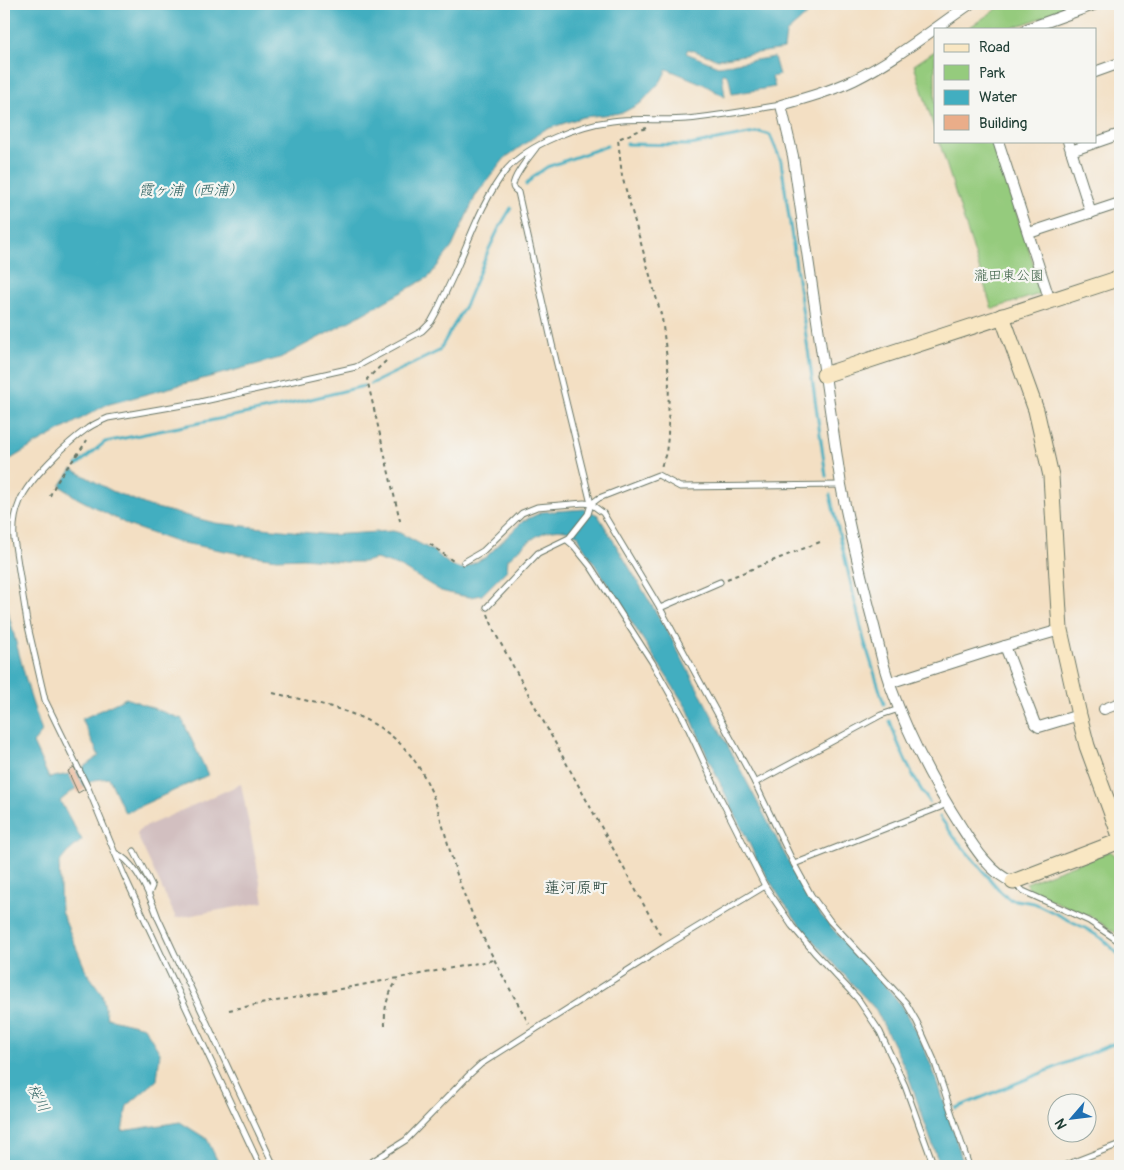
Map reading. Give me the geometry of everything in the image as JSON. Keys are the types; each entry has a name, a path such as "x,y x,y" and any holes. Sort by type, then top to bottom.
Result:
{"street":[{"path":"970,4 860,77 823,93 782,105 788,138 794,156 841,486 851,535 890,683 899,709 912,740 946,804 985,859 1004,879 1013,882 1120,841"},
{"path":"1030,28 1096,4"},
{"path":"1096,72 1120,63"},
{"path":"1096,140 1120,134"},
{"path":"998,142 1050,301"},
{"path":"1086,142 1069,146 1091,212"},
{"path":"1029,233 1120,203"},
{"path":"824,375 1120,278"},
{"path":"1002,316 1036,410 1051,476 1060,630 1078,715 1087,746 1120,836"},
{"path":"890,683 1060,630"},
{"path":"1006,646 1035,724 1039,727 1078,715"},
{"path":"1104,709 1120,704"}],"lane":[{"path":"260,1166 43,693 27,622 15,546 13,528 20,502 32,482 79,436 97,423 108,418 200,402 346,370 356,367 422,331 431,322 491,194 506,170 524,153 588,126 611,122 709,117 782,105"},
{"path":"487,607 538,553 552,545 567,540 588,514 591,504 552,344 518,192 514,189 513,185 522,167 538,146"},
{"path":"591,504 599,498 658,475 680,487 841,486"},
{"path":"464,562 483,551 522,512 537,507 570,503 591,504 603,513 660,608 755,783 811,895 825,915 906,1004 917,1022 934,1060 969,1166"},
{"path":"567,540 591,567 652,662 684,719 764,886 792,926 858,1000 880,1032 905,1086 934,1166"},
{"path":"660,608 720,582"},
{"path":"755,783 881,715 899,709"},
{"path":"794,864 946,804"},
{"path":"134,851 152,886 149,893"},
{"path":"115,853 123,856 149,893 158,918 274,1166"},
{"path":"1013,882 1023,891 1089,921 1120,942"},
{"path":"365,1166 406,1140 481,1064 764,886"},
{"path":"1063,1166 1120,1144"}],"path":[{"path":"658,475 666,454 668,437 669,376 662,318 622,176 618,139 645,129 659,121"},
{"path":"400,344 390,357 367,379 401,524"},
{"path":"50,496 54,486 77,456 97,423"},
{"path":"720,582 820,542"},
{"path":"430,544 453,561 464,562"},
{"path":"487,607 495,633 666,946"},
{"path":"273,692 353,713 394,737 410,754 432,792 461,886 471,911 533,1030"},
{"path":"229,1010 495,960"},
{"path":"386,1026 384,1009 388,995 396,980"}],"shaded area":[{"path":"241,784 264,902 176,918 137,835 140,829"}],"green space":[{"path":"1004,4 1065,4 1067,9 1012,28 968,28"},
{"path":"934,52 934,128 914,65"},
{"name":"瀧田東公園","path":"939,142 993,142 1043,293 992,309"},
{"path":"1110,851 1120,866 1120,936 1092,917 1029,891 1026,883"}],"water":[{"name":"霞ヶ浦（西浦）","path":"4,4 819,4 786,33 784,49 718,59 688,49 686,53 718,66 774,57 779,75 772,77 775,87 732,94 729,78 722,74 725,97 703,84 667,69 661,81 641,103 622,113 583,117 544,130 505,158 476,195 452,247 429,277 280,358 106,405 4,463"},
{"path":"72,469 112,491 149,506 215,523 330,535 393,531 435,552 451,566 462,569 486,557 523,521 542,512 585,509 598,515 669,634 810,902 892,993 910,1020 937,1081 964,1166 940,1166 907,1072 876,1010 805,932 781,899 758,862 708,758 688,710 581,543 578,535 558,529 540,534 508,559 507,570 482,595 470,597 441,591 401,567 376,559 363,562 344,562 303,558 277,559 173,541 130,526 77,498 60,486"},
{"name":"桜川","path":"4,597 30,695 42,732 33,743 49,778 69,774 76,788 60,801 82,840 59,863 61,911 86,971 102,994 107,1018 144,1027 160,1053 157,1080 127,1106 122,1131 180,1122 207,1139 220,1166 4,1166"},
{"path":"126,698 182,719 208,775 125,813 109,778 94,780 83,786 76,772 99,756 82,719"}],"building":[{"path":"74,767 85,789 78,793 68,771"}],"waterway":[{"path":"627,144 690,145 760,132 770,135 781,161 826,476"},
{"path":"526,185 534,176 547,167 607,146"},
{"path":"371,384 439,351 466,304 489,249 511,208"},
{"path":"77,465 105,442 278,407 364,386"},
{"path":"830,495 864,640 884,704"},
{"path":"890,721 907,763 929,802"},
{"path":"940,817 954,837 1009,899 1034,903 1085,928 1104,940 1120,956"},
{"path":"956,1108 1120,1041"}],"district":[{"name":"蓮河原町","path":"576,888"}]}
